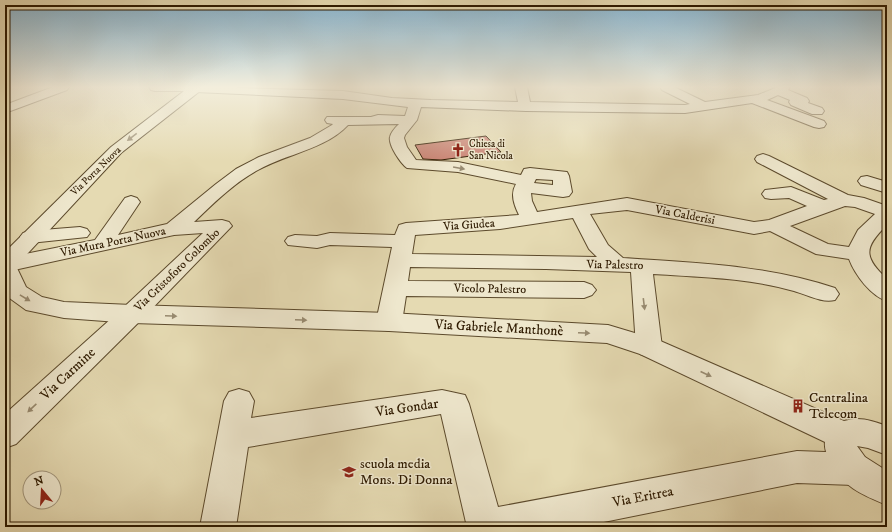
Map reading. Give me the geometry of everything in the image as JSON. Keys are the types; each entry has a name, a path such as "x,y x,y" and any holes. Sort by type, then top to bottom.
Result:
{"street":[{"name":"Via Porta Nuova","path":"5,265 30,237 116,150 166,112"},
{"path":"412,112 410,120 398,134 398,146 407,162 413,165 421,166 442,165 458,167 524,184 522,204 532,219"},
{"path":"688,112 697,120"},
{"path":"798,112 820,118 810,112"},
{"path":"328,114 346,120 410,120"},
{"path":"174,230 228,183 253,166 323,137 340,127 346,120"},
{"path":"763,159 790,174 833,203"},
{"path":"867,181 887,188"},
{"path":"795,216 771,197 791,192 833,203 858,202 887,213 864,237 859,245 857,254 862,265 887,293"},
{"path":"102,245 131,202"},
{"name":"Via Calderisi","path":"532,219 606,205 627,204 754,228 773,225 833,203"},
{"path":"579,211 600,249 617,265"},
{"name":"Via Giudea","path":"295,241 317,242 330,238 404,244 484,225 532,219"},
{"path":"773,225 823,250 857,254"},
{"name":"Via Mura Porta Nuova","path":"5,265 174,230 222,226"},
{"name":"Via Cristoforo Colombo","path":"132,314 222,226"},
{"path":"30,237 80,233"},
{"path":"389,322 404,244"},
{"name":"Via Palestro","path":"404,244 617,265 641,265 764,276 803,285 827,294"},
{"path":"5,265 16,292 35,304 64,310 132,314"},
{"path":"641,265 649,347"},
{"name":"Vicolo Palestro","path":"395,288 584,290"},
{"name":"Via Gabriele Manthonè","path":"132,314 389,322 608,334 649,347 846,451 865,478 887,488"},
{"name":"Via Carmine","path":"5,434 132,314"},
{"path":"218,527 239,401"},
{"name":"Via Gondar","path":"233,435 442,402 454,404 485,527"},
{"name":"Via Eritrea","path":"489,527 797,468 846,451 851,433 864,433 887,442"}],"building":[{"name":"Chiesa di San Nicola","path":"486,136 501,152 441,160 423,159 415,145"}],"place":[{"name":"Chiesa di San Nicola","path":"458,150"},
{"name":"Centralina Telecom","path":"798,406"},
{"name":"scuola media Mons. Di Donna","path":"349,472"}]}
